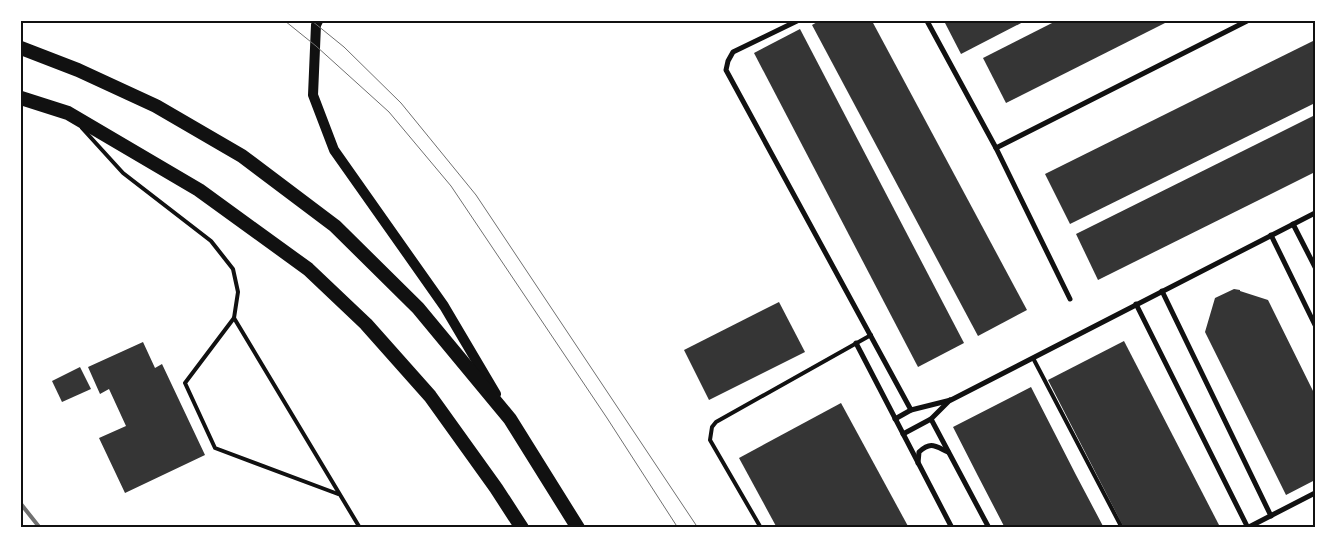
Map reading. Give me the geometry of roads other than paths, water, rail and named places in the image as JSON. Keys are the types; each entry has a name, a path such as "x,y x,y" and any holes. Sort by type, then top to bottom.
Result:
{"highway":[{"path":"21,48 78,70 156,106 242,156 335,226 418,308 510,419 578,528"},
{"path":"21,98 68,113 199,190 308,269 366,324 430,396 496,488 522,528"}],"main road":[{"path":"318,21 316,25 313,95 334,150 444,306 510,419"}],"street":[{"path":"797,21 733,52 728,60 726,70 912,410"},
{"path":"927,21 996,148 1070,299"},
{"path":"996,148 1247,21"},
{"path":"895,419 912,410 951,400 1315,213"},
{"path":"1293,224 1315,267"},
{"path":"1271,235 1315,325"},
{"path":"1162,291 1271,516"},
{"path":"1136,304 1248,528 1315,493"},
{"path":"856,343 952,528"},
{"path":"903,434 931,419 951,400"},
{"path":"931,419 989,528"},
{"path":"918,463 919,452 925,446 933,444 948,452"}],"lane":[{"path":"68,113 123,173 211,241 233,269 238,292 234,318 185,383 215,448 338,494"},
{"path":"234,318 359,528"},
{"path":"761,528 710,440 712,427 716,422 871,335"},
{"path":"1033,358 1122,528"}],"tram line":[{"path":"285,21 316,46 389,112 451,186 607,418 678,528"},
{"path":"312,21 344,47 401,103 476,195 698,528"}],"railway":[{"path":"21,504 40,528"}]}
